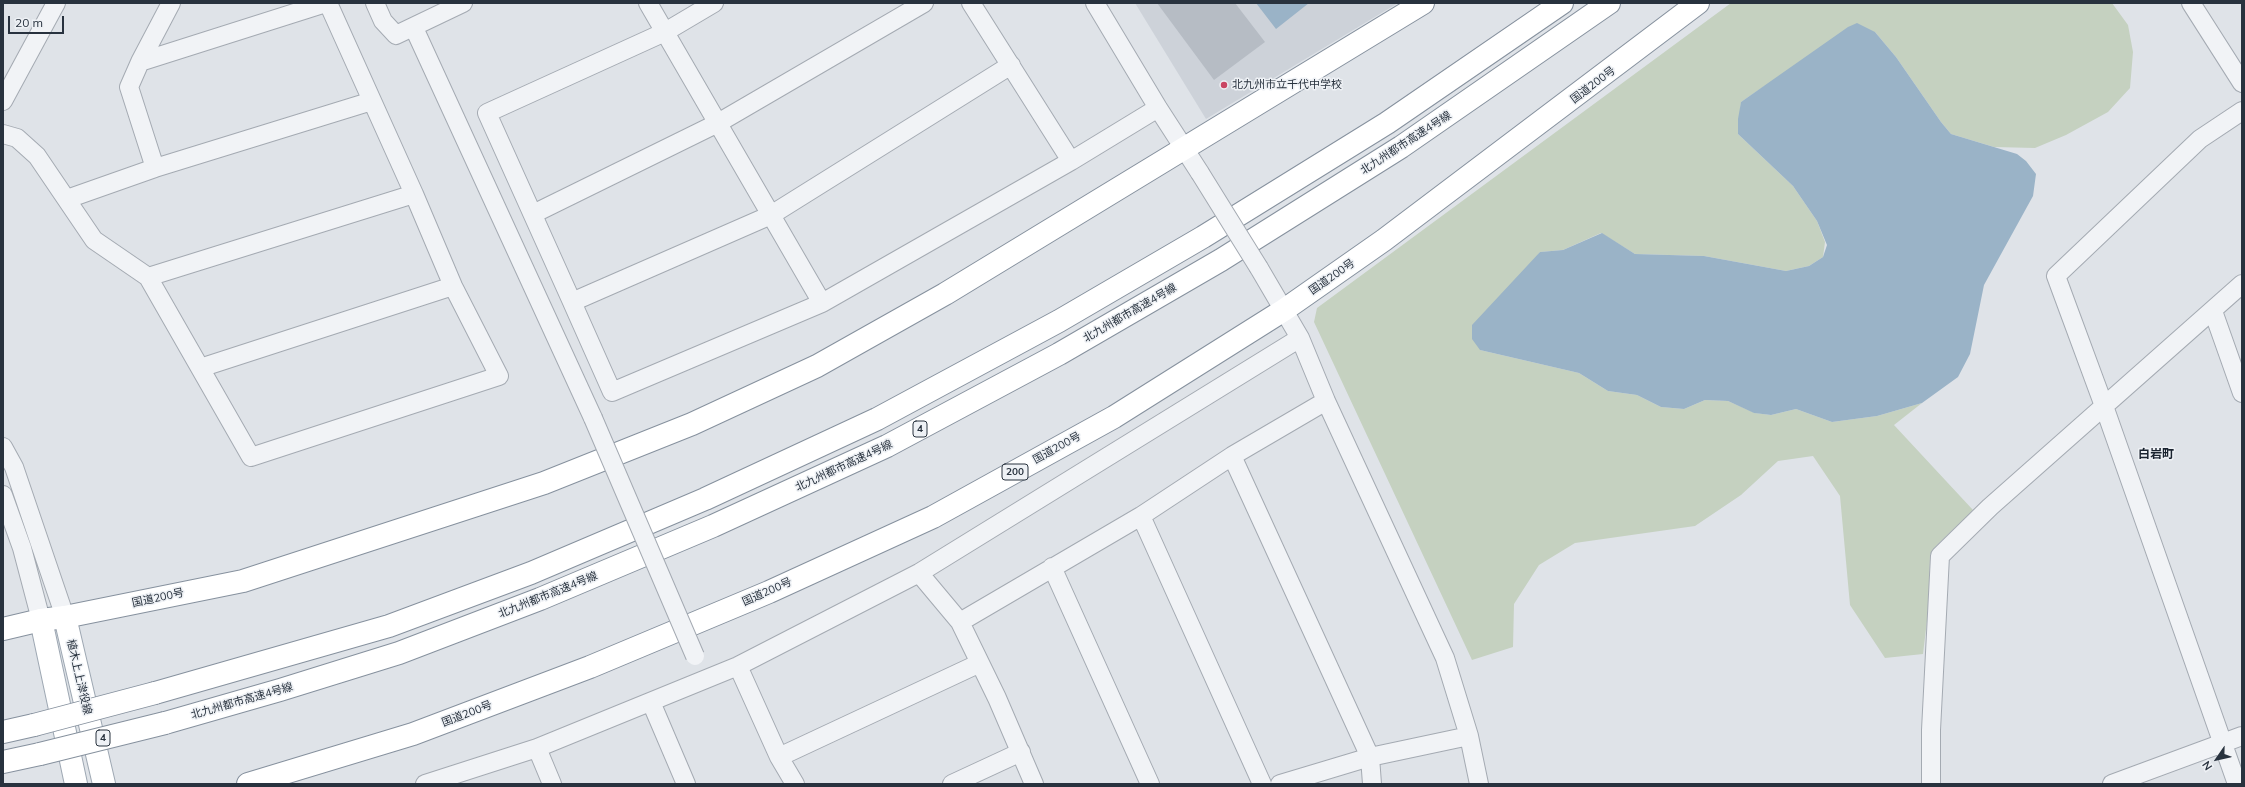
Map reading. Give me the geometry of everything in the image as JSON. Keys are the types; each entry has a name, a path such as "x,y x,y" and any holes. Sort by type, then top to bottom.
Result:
{"main road":[{"name":"国道200号","path":"3,629 41,620 65,618 243,581 544,483 692,424 817,366 945,294 1423,3"},
{"path":"3,732 155,693 388,626 531,573 705,499 877,419 1059,321 1203,237 1387,123 1562,3"},
{"name":"北九州都市高速4号線","path":"3,762 165,723 280,690 398,653 540,599 713,526 887,446 1059,354 1221,260 1401,147 1609,3"},
{"name":"国道200号","path":"248,784 413,734 590,667 769,592 933,517 1114,417 1284,310 1384,240 1605,76 1698,3"},
{"name":"植木上上津役線","path":"65,618 104,784"},
{"path":"41,620 76,784"}],"street":[{"path":"3,101 10,69 56,3"},
{"path":"155,168 129,88 140,62 171,3"},
{"path":"3,134 17,138 37,156 94,240 148,277 251,457 499,376 453,286 414,194 327,3 140,62"},
{"path":"375,3 383,21 396,35 414,28 463,3"},
{"path":"648,3 822,303"},
{"path":"714,3 665,32 487,113 612,392 822,303 1071,161 1158,108"},
{"path":"533,214 718,123 924,3"},
{"path":"971,3 1071,161"},
{"path":"1095,3 1158,108 1259,268 1300,338 1326,401 1445,658 1469,736 1479,784"},
{"path":"2192,3 2242,83"},
{"path":"414,28 593,418 705,681"},
{"path":"572,302 771,215 1011,65"},
{"path":"67,199 155,168 372,101"},
{"path":"2237,784 2104,406 2056,276 2200,139 2242,111"},
{"path":"148,277 414,194"},
{"path":"1931,784 1930,730 1940,556 1990,507 2242,284"},
{"path":"200,368 453,286"},
{"path":"2213,311 2242,393"},
{"path":"431,783 537,748 705,681 738,666 919,573 1300,338"},
{"path":"960,622 1141,516 1232,456 1326,401"},
{"path":"3,447 17,474 65,618"},
{"path":"1232,456 1370,757 1372,784"},
{"path":"3,495 22,548 41,620"},
{"path":"1141,516 1262,784"},
{"path":"1052,568 1150,784"},
{"path":"919,573 960,622 1021,752 1034,784"},
{"path":"778,757 980,663"},
{"path":"738,666 778,757 794,784"},
{"path":"651,702 686,784"},
{"path":"1280,784 1370,757 1469,736"},
{"path":"2112,784 2242,736"},
{"path":"537,748 552,784"},
{"path":"952,784 1021,752"}],"shaded area":[{"name":"北九州市立千代中学校","path":"1135,3 1398,3 1206,119"}],"green space":[{"path":"1731,3 2112,3 2128,25 2133,52 2130,88 2108,112 2066,135 2035,148 1994,147 1951,134 1896,57 1875,32 1763,87 1741,102 1738,134 1793,186 1817,221 1825,242 1823,257 1809,266 1786,271 1704,256 1635,254 1601,233 1563,250 1540,252 1480,350 1579,373 1608,391 1637,395 1661,407 1684,409 1705,400 1728,401 1755,413 1771,415 1796,409 1832,422 1877,416 1922,403 1894,425 1973,510 1935,547 1930,555 1929,604 1923,654 1885,658 1850,605 1840,496 1813,456 1778,461 1741,495 1695,526 1575,543 1539,565 1514,604 1513,647 1472,660 1314,322 1317,308"}],"water":[{"path":"1256,3 1309,3 1276,29"},
{"path":"1857,23 1875,32 1896,57 1951,134 2017,154 2026,161 2036,174 2033,196 1984,285 1970,354 1958,377 1922,403 1877,416 1832,422 1796,409 1771,415 1754,413 1728,401 1705,400 1684,409 1661,407 1637,395 1608,391 1579,373 1480,350 1472,339 1472,325 1540,252 1563,250 1602,233 1635,254 1704,256 1786,271 1809,266 1823,257 1827,245 1817,221 1793,186 1738,134 1738,119 1741,102 1848,27"}],"building":[{"path":"1157,3 1235,3 1265,42 1214,80"}],"place":[{"name":"北九州市立千代中学校","path":"1224,85"}],"district":[{"name":"白岩町","path":"2156,454"}]}
